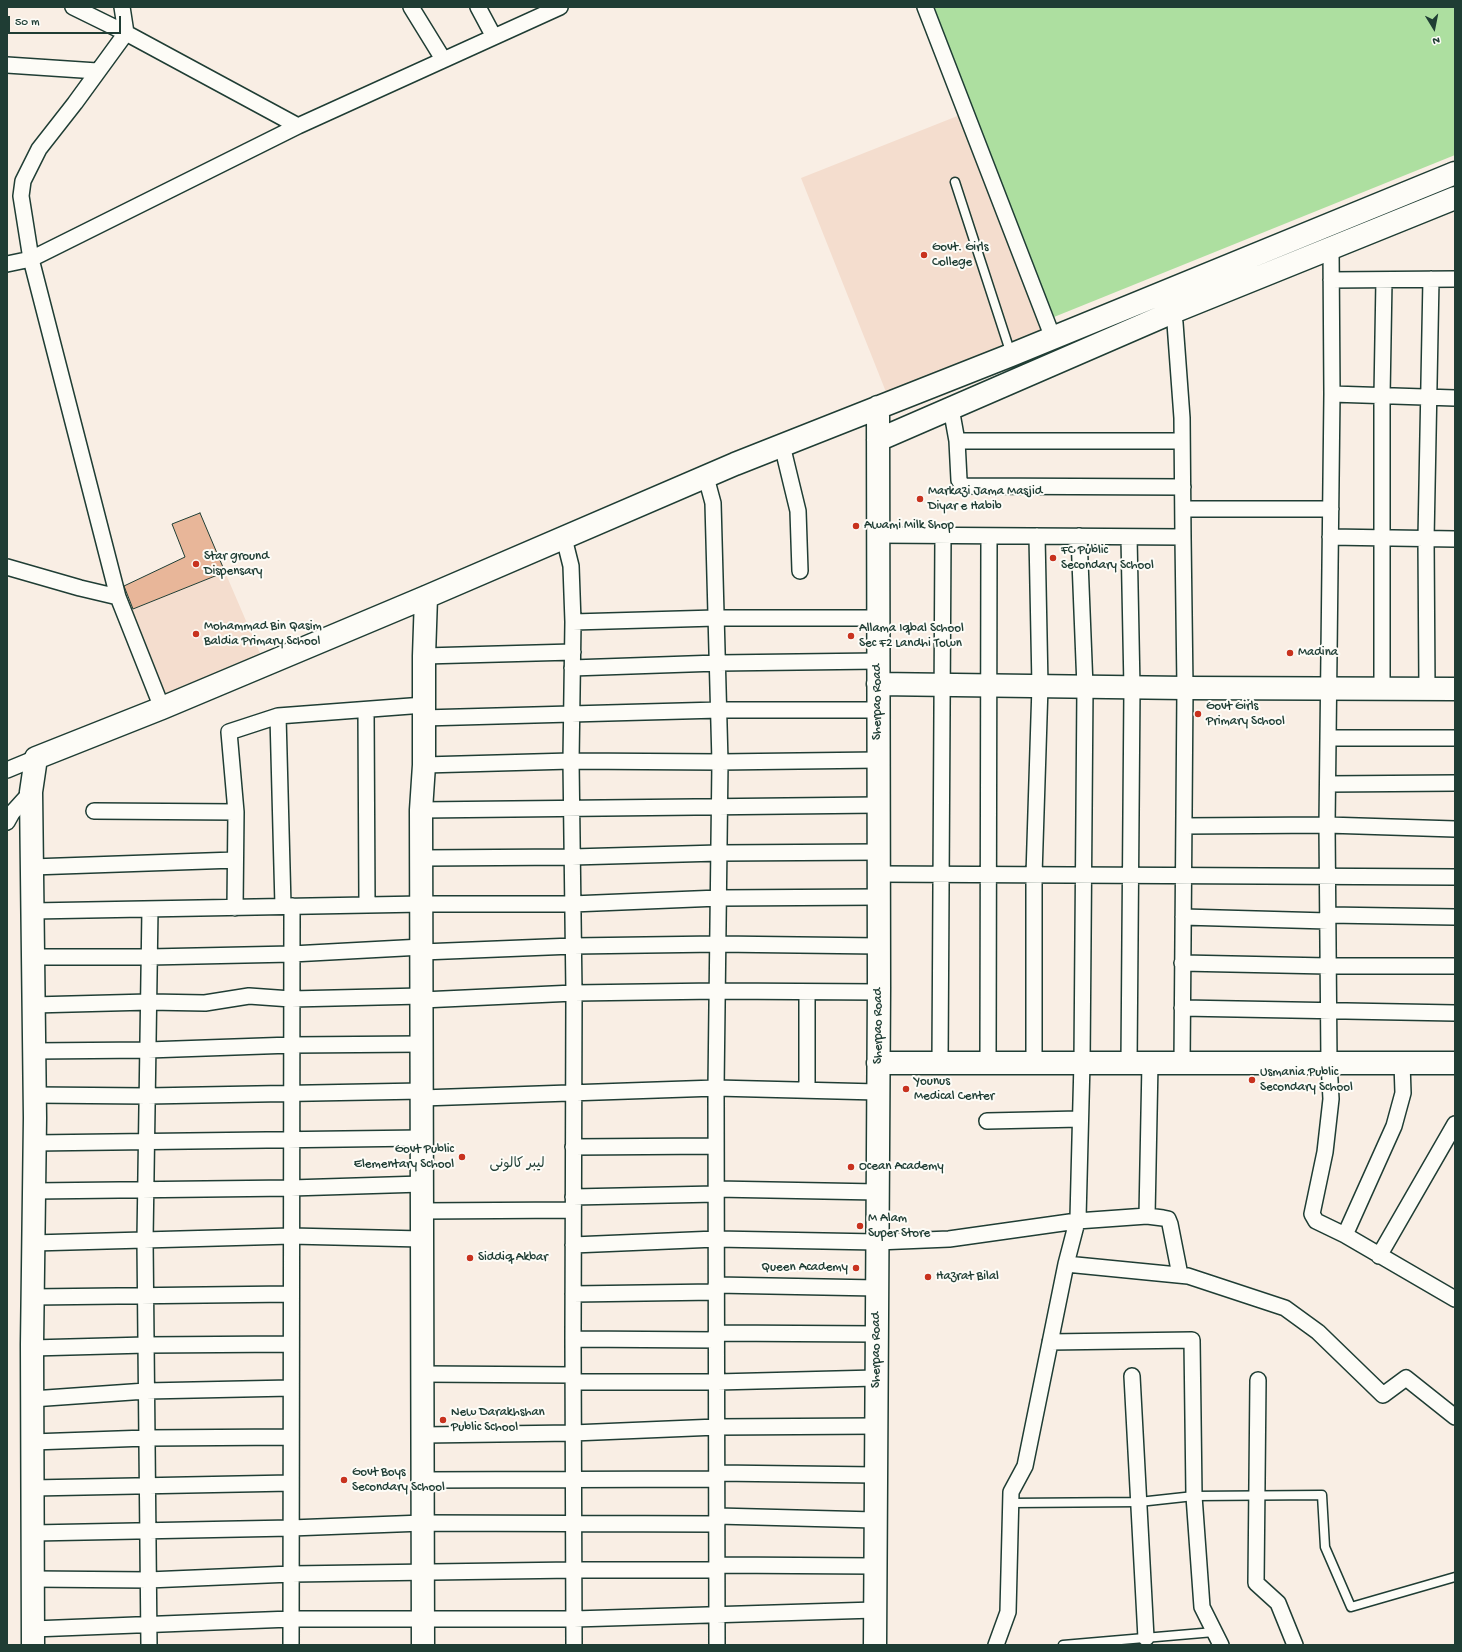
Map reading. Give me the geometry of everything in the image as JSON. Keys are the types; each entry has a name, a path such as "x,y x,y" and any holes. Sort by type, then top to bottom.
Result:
{"street":[{"path":"74,7 126,33 298,126"},
{"path":"122,7 126,33 39,149 22,181 21,196 31,259 118,597 162,708"},
{"path":"411,7 443,59"},
{"path":"478,7 494,37"},
{"path":"7,264 31,259 298,126 494,37 540,11 560,7"},
{"path":"925,7 1054,338"},
{"path":"7,65 97,71"},
{"path":"7,770 162,708 426,598 782,445 1054,338 1455,173"},
{"path":"878,440 1173,312 1455,198"},
{"path":"1331,249 1332,394 1330,688 1327,825 1328,1010 1331,1099 1325,1152 1312,1214 1316,1220 1455,1299"},
{"path":"1427,689 1426,539 1431,279"},
{"path":"1331,280 1455,279"},
{"path":"1382,689 1382,396 1384,280"},
{"path":"1173,312 1182,441 1184,537 1185,688 1182,1063"},
{"path":"1332,394 1455,398"},
{"name":"Sherpao Road","path":"875,1645 879,992 878,407"},
{"path":"951,408 957,441 959,480 962,485 1183,487"},
{"path":"957,441 1182,441"},
{"path":"782,445 798,511 800,571"},
{"path":"706,477 713,503 720,762 716,1088 717,1645"},
{"path":"1183,509 1331,509"},
{"path":"878,535 1184,537"},
{"path":"940,1063 943,535"},
{"path":"988,1063 989,536"},
{"path":"1034,1063 1034,875 1040,686 1037,536"},
{"path":"996,1645 1008,1612 1011,1492 1025,1466 1066,1264 1077,1221 1082,1062 1085,687 1079,536"},
{"path":"1129,537 1132,688 1130,876 1147,1216"},
{"path":"1330,537 1455,539"},
{"path":"564,538 571,566 573,622 571,809 574,993 574,1645"},
{"path":"7,567 80,588 118,597"},
{"path":"423,1645 422,810 426,598"},
{"path":"573,622 716,618 878,618"},
{"path":"424,656 573,652"},
{"path":"572,668 718,663 878,661"},
{"path":"878,684 1132,688 1455,689"},
{"path":"366,710 367,905"},
{"path":"235,908 236,812 229,732 278,716 366,710 571,715 719,710 878,710"},
{"path":"278,716 292,954 291,1645"},
{"path":"1329,738 1455,738"},
{"path":"36,758 31,792 34,1006 34,1190 32,1296 33,1637 148,1625 291,1619 574,1619 875,1610"},
{"path":"424,765 571,761 720,762 878,760"},
{"path":"1328,784 1455,783"},
{"path":"7,822 12,813 31,792"},
{"path":"422,810 878,805"},
{"path":"94,811 236,812"},
{"path":"1184,826 1327,825 1455,829"},
{"path":"423,858 572,858 719,853 879,852"},
{"path":"32,867 236,860"},
{"path":"879,874 1455,877"},
{"path":"32,911 422,904 572,904 719,898 879,897"},
{"path":"149,1645 145,1240 150,909"},
{"path":"1183,917 1455,917"},
{"path":"33,957 149,957 573,946 718,944 879,946"},
{"path":"1182,963 1328,966 1455,966"},
{"path":"34,1006 149,1002 205,1003 249,996 291,999 422,998 574,993 717,991 879,992"},
{"path":"807,992 807,1090"},
{"path":"1182,1008 1455,1013"},
{"path":"34,1050 148,1050 292,1045 422,1044"},
{"path":"878,1063 1082,1062 1455,1064"},
{"path":"1345,1236 1394,1126 1403,1093 1402,1063"},
{"path":"34,1095 147,1096 291,1093 422,1095 573,1093 716,1088 878,1092"},
{"path":"987,1121 1080,1119"},
{"path":"1380,1256 1455,1124"},
{"path":"34,1143 422,1138"},
{"path":"573,1147 716,1146"},
{"path":"34,1190 291,1188 422,1184"},
{"path":"422,1211 573,1203 716,1192 878,1192"},
{"path":"573,1245 716,1239 877,1242 949,1239 1077,1221 1147,1216 1168,1220 1180,1275"},
{"path":"33,1243 291,1236 422,1239"},
{"path":"1066,1264 1188,1276 1285,1308 1318,1332 1383,1394 1406,1378 1455,1417"},
{"path":"573,1294 716,1289 877,1288"},
{"path":"32,1296 291,1294"},
{"path":"573,1339 877,1334"},
{"path":"1050,1342 1192,1340 1194,1496 1202,1607 1218,1639"},
{"path":"32,1348 146,1345 291,1344"},
{"path":"423,1374 717,1382 876,1378"},
{"path":"1132,1376 1146,1638"},
{"path":"1258,1380 1256,1583 1278,1604 1295,1645"},
{"path":"32,1399 146,1391 291,1388"},
{"path":"423,1435 573,1433 717,1427 876,1426"},
{"path":"32,1442 147,1438 291,1437"},
{"path":"423,1480 573,1480 717,1476 876,1475"},
{"path":"32,1488 291,1483"},
{"path":"32,1533 291,1528 423,1523 573,1524 717,1520 875,1520"},
{"path":"33,1579 148,1580 291,1574 875,1566"}],"lane":[{"path":"955,182 1011,355"},
{"path":"1011,1503 1139,1502 1194,1496 1322,1495 1325,1548 1350,1607 1455,1577"},
{"path":"1063,1645 1146,1638 1218,1639"}],"shaded area":[{"name":"Govt. Girls College","path":"960,115 1046,332 888,397 801,178"},
{"name":"Mohammad Bin Qasim Baldia Primary School","path":"225,572 262,658 166,697 129,611"}],"green space":[{"path":"934,7 1455,7 1455,155 1054,317"}],"building":[{"name":"Star ground Dispensary","path":"200,513 225,572 133,609 124,586 185,557 172,524"}],"place":[{"name":"Govt. Girls College","path":"924,255"},
{"name":"Markazi Jama Masjid Diyar e Habib","path":"920,499"},
{"name":"Awami Milk Shop","path":"856,526"},
{"name":"FC Public Secondary School","path":"1053,558"},
{"name":"Star ground Dispensary","path":"196,564"},
{"name":"Mohammad Bin Qasim Baldia Primary School","path":"196,634"},
{"name":"Allama Iqbal School Sec F2 Landhi Town","path":"851,636"},
{"name":"Madina","path":"1290,653"},
{"name":"Govt Girls Primary School","path":"1198,714"},
{"name":"Usmania Public Secondary School","path":"1252,1080"},
{"name":"Younus Medical Center","path":"906,1089"},
{"name":"Govt Public Elementary School","path":"462,1157"},
{"name":"Ocean Academy","path":"851,1167"},
{"name":"M Alam Super Store","path":"860,1226"},
{"name":"Siddiq Akbar","path":"470,1258"},
{"name":"Queen Academy","path":"856,1268"},
{"name":"Hazrat Bilal","path":"928,1277"},
{"name":"New Darakhshan Public School","path":"443,1420"},
{"name":"Govt Boys Secondary School","path":"344,1480"}],"district":[{"name":"لیبر کالونی","path":"517,1165"}]}
